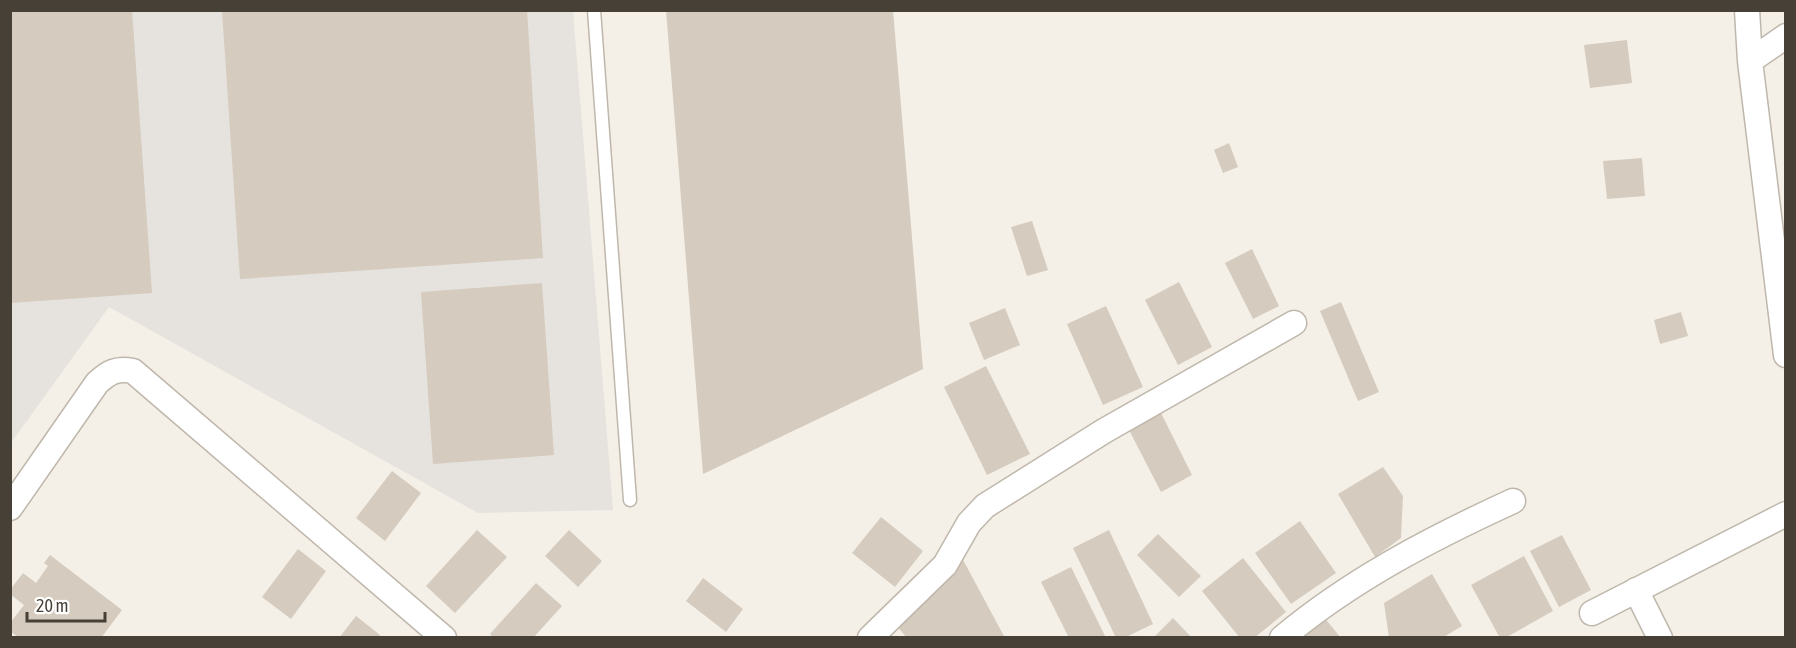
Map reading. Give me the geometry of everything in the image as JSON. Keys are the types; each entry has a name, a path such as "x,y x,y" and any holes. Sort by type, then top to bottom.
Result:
{"street":[{"path":"1748,10 1750,61 1785,355"},
{"path":"1750,61 1785,36"},
{"path":"870,638 945,565 969,523 985,506 1104,431 1294,323"},
{"path":"10,508 98,383 109,372 120,368 133,371 444,638"},
{"path":"1282,638 1319,609 1432,538 1513,501"},
{"path":"1592,613 1785,514"},
{"path":"1636,590 1660,638"}],"lane":[{"path":"594,10 630,500"}],"shaded area":[{"path":"11,11 573,11 613,510 478,513 109,307 11,443"}],"building":[{"path":"10,10 132,10 152,293 10,303"},
{"path":"222,10 527,10 543,258 240,279"},
{"path":"666,10 893,10 923,369 703,474"},
{"path":"1627,40 1632,83 1590,88 1584,45"},
{"path":"1229,143 1238,167 1223,173 1214,150"},
{"path":"1642,158 1645,196 1607,199 1603,161"},
{"path":"1032,221 1048,270 1027,276 1011,227"},
{"path":"1252,249 1279,306 1253,319 1225,263"},
{"path":"1179,282 1212,347 1178,365 1145,300"},
{"path":"542,283 554,455 433,464 421,292"},
{"path":"1341,302 1379,392 1358,401 1320,311"},
{"path":"1106,306 1143,387 1103,405 1067,324"},
{"path":"1005,308 1020,345 984,360 969,323"},
{"path":"1681,312 1688,336 1660,344 1654,320"},
{"path":"986,366 1030,454 987,475 944,387"},
{"path":"1159,409 1192,475 1161,492 1127,426"},
{"path":"1383,467 1403,496 1401,538 1375,557 1338,494"},
{"path":"392,471 421,493 385,541 356,518"},
{"path":"881,517 923,551 895,587 852,553"},
{"path":"1300,521 1336,573 1291,604 1255,553"},
{"path":"477,530 507,557 455,613 426,586"},
{"path":"569,530 602,561 578,587 545,556"},
{"path":"1109,530 1153,624 1124,638 1116,638 1073,548"},
{"path":"1158,534 1201,576 1179,597 1137,555"},
{"path":"1562,535 1591,590 1559,607 1530,551"},
{"path":"298,549 326,571 291,619 262,597"},
{"path":"50,555 122,610 101,638 19,638 10,631 10,623 24,605 10,594 10,590 23,573 36,583 48,566 44,563"},
{"path":"1524,556 1553,611 1505,638 1500,638 1471,585"},
{"path":"962,558 1005,638 907,638 896,625"},
{"path":"1243,558 1286,612 1254,638 1240,638 1202,591"},
{"path":"1071,567 1106,638 1069,638 1041,582"},
{"path":"1432,574 1462,626 1442,638 1389,638 1384,603"},
{"path":"703,578 743,609 726,632 686,601"},
{"path":"536,583 562,606 533,638 494,638 490,634"},
{"path":"356,616 380,635 378,638 339,638"},
{"path":"1323,616 1341,638 1306,638 1303,634"},
{"path":"1173,618 1192,638 1153,638"}]}
